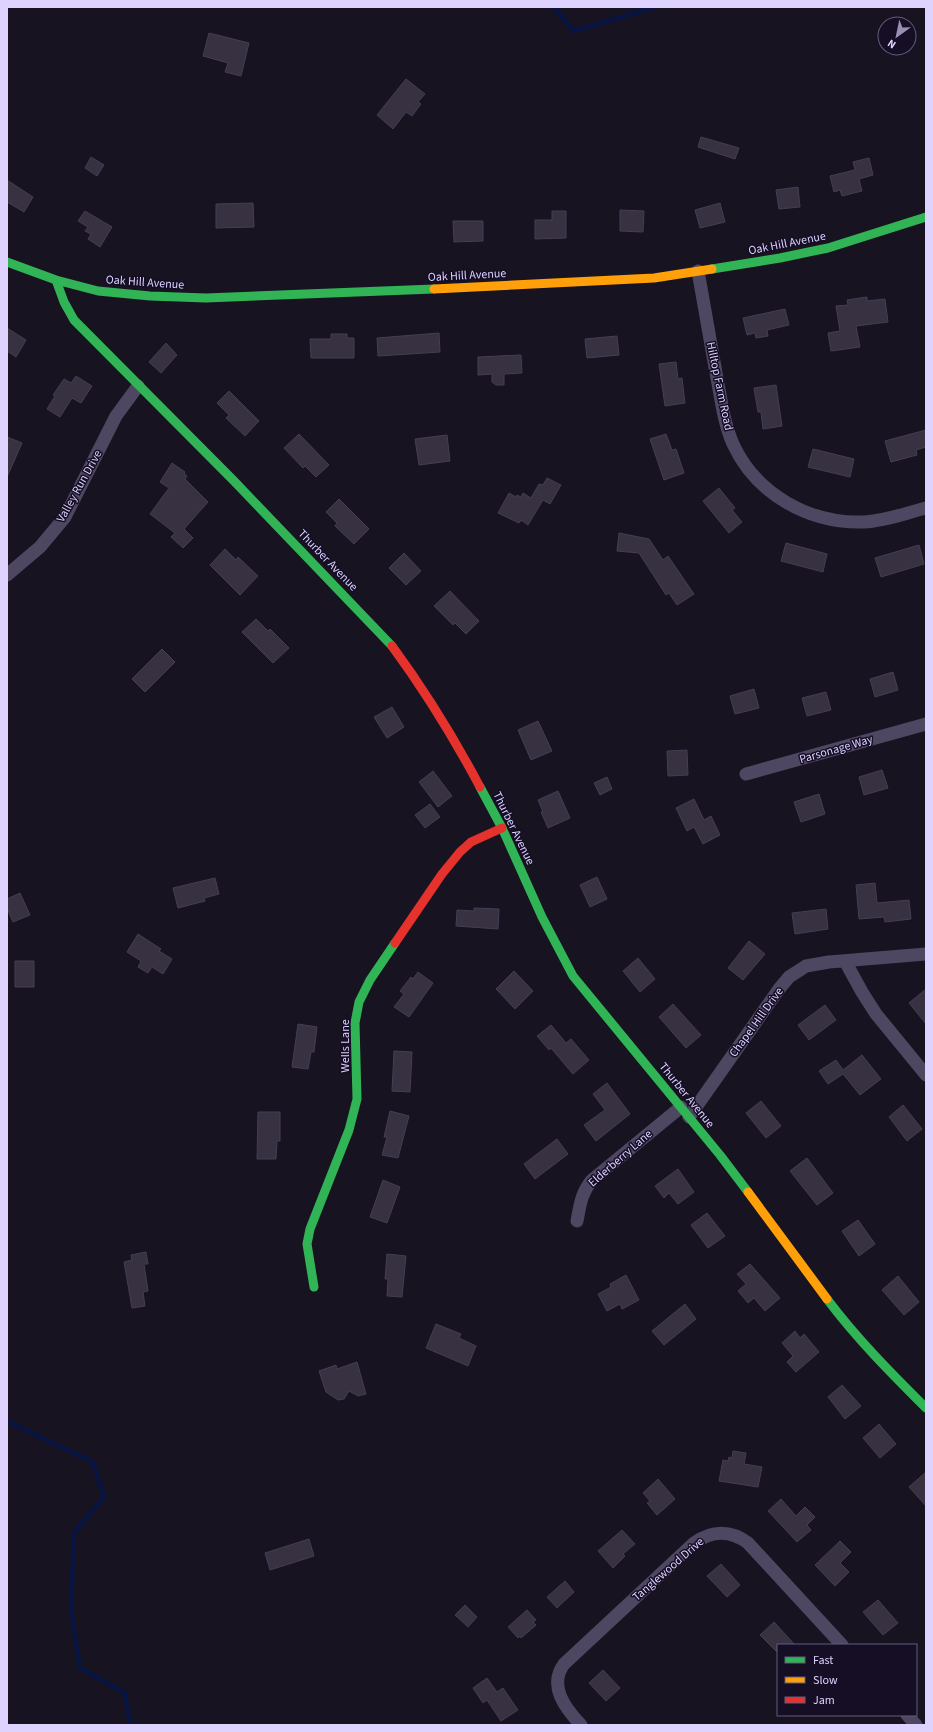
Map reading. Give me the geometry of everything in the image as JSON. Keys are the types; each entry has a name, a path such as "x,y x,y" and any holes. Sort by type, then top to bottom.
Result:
{"street":[{"name":"Oak Hill Avenue","path":"7,262 56,280 98,292 206,298 585,282 654,278 780,258 828,248 926,217"},
{"name":"Hilltop Farm Road","path":"698,271 725,419 733,444 739,456 757,479 774,494 792,506 806,513 835,520 864,522 879,520 926,508"},
{"name":"Thurber Avenue","path":"56,280 64,302 74,320 388,640 416,678 461,751 502,828 542,916 573,976 734,1173 845,1323 926,1408"},
{"name":"Valley Run Drive","path":"7,575 40,547 65,517 116,416 138,386"},
{"name":"Parsonage Way","path":"746,774 926,724"},
{"name":"Wells Lane","path":"314,1287 307,1244 310,1230 349,1130 358,1099 355,1023 359,1002 370,980 442,874 460,852 471,842 502,828"},
{"name":"Chapel Hill Drive","path":"685,1112 740,1043 789,977 806,966 926,954"},
{"path":"845,961 876,1014 926,1075"},
{"name":"Elderberry Lane","path":"577,1221 581,1197 585,1188 592,1180 685,1112"},
{"name":"Tanglewood Drive","path":"580,1725 565,1706 559,1692 558,1678 560,1670 564,1664 694,1543 700,1538 714,1533 728,1533 741,1538 748,1543 841,1644"},
{"path":"908,1716 916,1725"}],"building":[{"path":"209,33 249,43 241,76 225,72 228,63 203,56"},
{"path":"406,79 425,94 418,102 421,104 412,116 406,112 393,129 377,115"},
{"path":"701,137 739,148 735,159 698,147"},
{"path":"91,157 104,165 97,176 85,168"},
{"path":"869,158 873,175 859,179 862,191 842,196 840,190 834,192 830,176 855,170 853,162"},
{"path":"7,180 33,197 24,212 7,202"},
{"path":"798,187 800,207 779,209 776,190"},
{"path":"253,203 254,227 216,228 216,204"},
{"path":"720,203 725,222 700,228 695,210"},
{"path":"620,210 644,211 643,232 620,231"},
{"path":"85,211 112,227 100,247 88,239 91,234 85,231 88,227 78,221"},
{"path":"552,211 566,211 566,238 535,239 535,220 552,220"},
{"path":"453,221 483,221 483,241 454,242"},
{"path":"867,297 867,301 885,299 888,322 856,326 860,347 831,351 828,333 840,331 836,306 848,305 847,300"},
{"path":"785,309 789,325 767,330 768,336 756,338 755,333 747,335 743,318"},
{"path":"7,328 26,340 16,357 7,351"},
{"path":"439,333 440,352 378,356 377,338"},
{"path":"331,334 347,334 347,338 354,338 354,358 311,358 310,339 331,339"},
{"path":"617,336 619,355 587,358 585,339"},
{"path":"166,343 177,355 161,373 149,362"},
{"path":"521,355 522,373 504,374 504,385 496,385 492,382 492,374 478,375 478,357"},
{"path":"676,362 678,379 682,378 685,403 665,406 659,364"},
{"path":"76,376 92,386 81,403 72,398 60,417 47,409 55,396 53,395 64,379 71,383"},
{"path":"776,385 782,426 763,429 761,412 758,412 754,388"},
{"path":"229,391 259,421 245,436 226,418 229,415 217,403"},
{"path":"926,430 926,447 916,450 917,455 891,462 885,441"},
{"path":"299,434 329,465 316,477 305,466 303,468 284,448"},
{"path":"666,434 672,450 676,449 684,473 664,480 650,439"},
{"path":"447,435 450,461 419,465 415,439"},
{"path":"7,437 22,443 7,477"},
{"path":"813,449 854,459 850,477 808,467"},
{"path":"172,463 185,472 184,474 187,476 185,479 208,502 184,529 193,538 183,548 171,537 175,533 150,514 169,488 160,482"},
{"path":"547,478 561,485 550,504 543,500 528,525 521,520 519,523 498,513 509,493 516,497 517,495 521,497 523,493 531,498 539,484 543,485"},
{"path":"719,488 735,508 732,510 742,522 729,533 703,501"},
{"path":"339,499 369,529 354,544 335,526 337,523 326,512"},
{"path":"619,533 649,539 663,560 668,556 694,594 677,605 669,593 666,595 639,553 617,551"},
{"path":"786,543 827,554 823,572 781,561"},
{"path":"919,545 924,564 881,577 875,558"},
{"path":"225,549 236,560 238,557 258,576 240,595 210,565"},
{"path":"404,553 421,571 406,585 389,568"},
{"path":"450,591 479,621 466,634 455,623 453,625 434,606"},
{"path":"256,619 268,631 270,629 289,648 273,663 242,632"},
{"path":"162,649 175,662 145,692 132,679"},
{"path":"893,672 898,690 875,697 870,679"},
{"path":"754,689 759,708 735,714 730,696"},
{"path":"826,692 831,710 807,716 802,698"},
{"path":"392,707 404,727 387,738 374,717"},
{"path":"538,721 552,751 531,760 518,730"},
{"path":"687,750 688,775 668,776 667,751"},
{"path":"882,770 888,788 864,795 859,777"},
{"path":"433,771 452,796 438,807 419,782"},
{"path":"607,777 612,789 600,795 594,783"},
{"path":"558,791 570,818 548,828 541,812 543,812 538,800"},
{"path":"819,794 825,814 801,822 794,802"},
{"path":"694,799 704,820 711,816 720,835 703,844 694,827 687,831 676,808"},
{"path":"430,804 440,817 425,828 415,815"},
{"path":"597,877 607,899 590,907 580,885"},
{"path":"215,878 219,894 204,898 205,901 178,908 173,888"},
{"path":"875,883 877,903 909,900 911,919 885,922 884,917 859,919 856,885"},
{"path":"20,893 30,915 13,922 7,908 7,899"},
{"path":"474,908 499,909 498,929 456,926 457,910 474,911"},
{"path":"826,909 828,929 795,934 792,913"},
{"path":"138,934 161,949 159,951 172,959 163,974 152,967 148,973 138,967 141,961 127,952"},
{"path":"749,941 765,954 743,980 728,968"},
{"path":"638,958 655,979 640,992 623,971"},
{"path":"15,961 34,961 34,987 15,987"},
{"path":"514,971 533,991 515,1009 496,989"},
{"path":"418,972 433,983 409,1017 394,1007 404,994 400,991 411,977 413,979"},
{"path":"926,989 926,1024 909,1003"},
{"path":"673,1004 701,1035 686,1048 659,1017"},
{"path":"825,1005 836,1020 809,1040 798,1025"},
{"path":"298,1024 317,1027 314,1052 311,1052 308,1069 292,1067"},
{"path":"551,1025 566,1043 571,1039 589,1060 573,1074 551,1048 549,1050 537,1036"},
{"path":"394,1051 412,1052 410,1092 392,1091"},
{"path":"862,1055 881,1079 860,1095 843,1074 828,1084 819,1071 836,1060 843,1070"},
{"path":"607,1083 630,1114 596,1141 584,1125 605,1110 593,1094"},
{"path":"761,1101 781,1126 766,1138 746,1113"},
{"path":"903,1105 922,1129 907,1141 889,1117"},
{"path":"390,1111 409,1116 398,1158 382,1155 387,1137 384,1137"},
{"path":"258,1112 280,1112 280,1141 277,1141 276,1159 257,1159"},
{"path":"557,1139 568,1154 535,1179 524,1164"},
{"path":"807,1158 833,1193 817,1205 790,1171"},
{"path":"678,1169 694,1192 678,1204 669,1193 664,1198 655,1186"},
{"path":"383,1180 400,1187 387,1223 370,1217"},
{"path":"707,1213 725,1236 708,1248 691,1225"},
{"path":"858,1220 875,1244 859,1256 842,1231"},
{"path":"146,1252 148,1264 144,1264 148,1291 143,1292 145,1306 132,1308 124,1262 132,1260 131,1255"},
{"path":"387,1254 406,1256 402,1297 387,1296 388,1279 385,1279"},
{"path":"750,1264 780,1298 765,1311 754,1298 748,1303 738,1291 746,1284 737,1274"},
{"path":"626,1275 639,1300 622,1309 620,1304 607,1311 598,1294 611,1287 610,1284"},
{"path":"898,1276 919,1302 904,1315 882,1290"},
{"path":"685,1304 696,1319 664,1345 652,1331"},
{"path":"436,1324 461,1334 459,1338 476,1346 468,1366 426,1348"},
{"path":"795,1331 800,1338 804,1334 819,1352 796,1372 787,1362 793,1356 782,1343"},
{"path":"357,1362 366,1394 358,1396 349,1391 344,1399 338,1400 326,1392 319,1371 336,1365 337,1369"},
{"path":"842,1385 861,1406 845,1419 828,1397"},
{"path":"879,1424 896,1444 880,1458 863,1438"},
{"path":"733,1451 746,1453 744,1464 762,1467 758,1487 719,1481 723,1460 728,1461 729,1457 732,1458"},
{"path":"926,1472 926,1506 909,1487"},
{"path":"658,1479 675,1499 657,1515 647,1503 650,1501 643,1493"},
{"path":"781,1499 796,1516 805,1507 815,1517 807,1525 811,1530 797,1542 768,1511"},
{"path":"622,1530 635,1544 623,1554 625,1556 613,1568 598,1551"},
{"path":"309,1539 314,1556 270,1570 265,1553"},
{"path":"840,1541 851,1552 840,1563 849,1572 835,1586 815,1565"},
{"path":"721,1564 740,1585 727,1597 707,1576"},
{"path":"565,1581 574,1592 557,1608 547,1597"},
{"path":"878,1600 898,1623 883,1635 863,1612"},
{"path":"465,1605 477,1617 468,1627 455,1615"},
{"path":"527,1610 536,1620 533,1622 536,1625 521,1638 520,1636 518,1638 508,1627"},
{"path":"774,1622 794,1644 777,1644 777,1652 760,1635"},
{"path":"603,1670 620,1688 606,1701 589,1683"},
{"path":"487,1678 497,1692 503,1688 518,1710 501,1721 487,1700 483,1703 473,1688"}],"waterway":[{"path":"553,7 574,31 655,7"},
{"path":"7,1421 93,1462 104,1497 74,1533 71,1609 80,1668 125,1693 130,1725"}],"traffic: fast":[{"path":"712,269 780,258 828,248 926,217"},
{"path":"7,262 56,280 98,291 150,296 206,298 434,289"},
{"path":"56,280 64,302 74,320 234,481 392,646"},
{"path":"480,787 502,828 542,917 573,976 720,1155 748,1192"},
{"path":"314,1287 307,1244 310,1229 349,1130 357,1099 355,1023 359,1002 370,980 395,943"},
{"path":"827,1299 862,1342 926,1408"}],"traffic: slow":[{"path":"434,289 654,278 712,269"},
{"path":"748,1192 827,1299"}],"traffic: jam":[{"path":"392,646 439,715 480,787"},
{"path":"395,943 442,874 460,852 471,842 502,828"}]}
